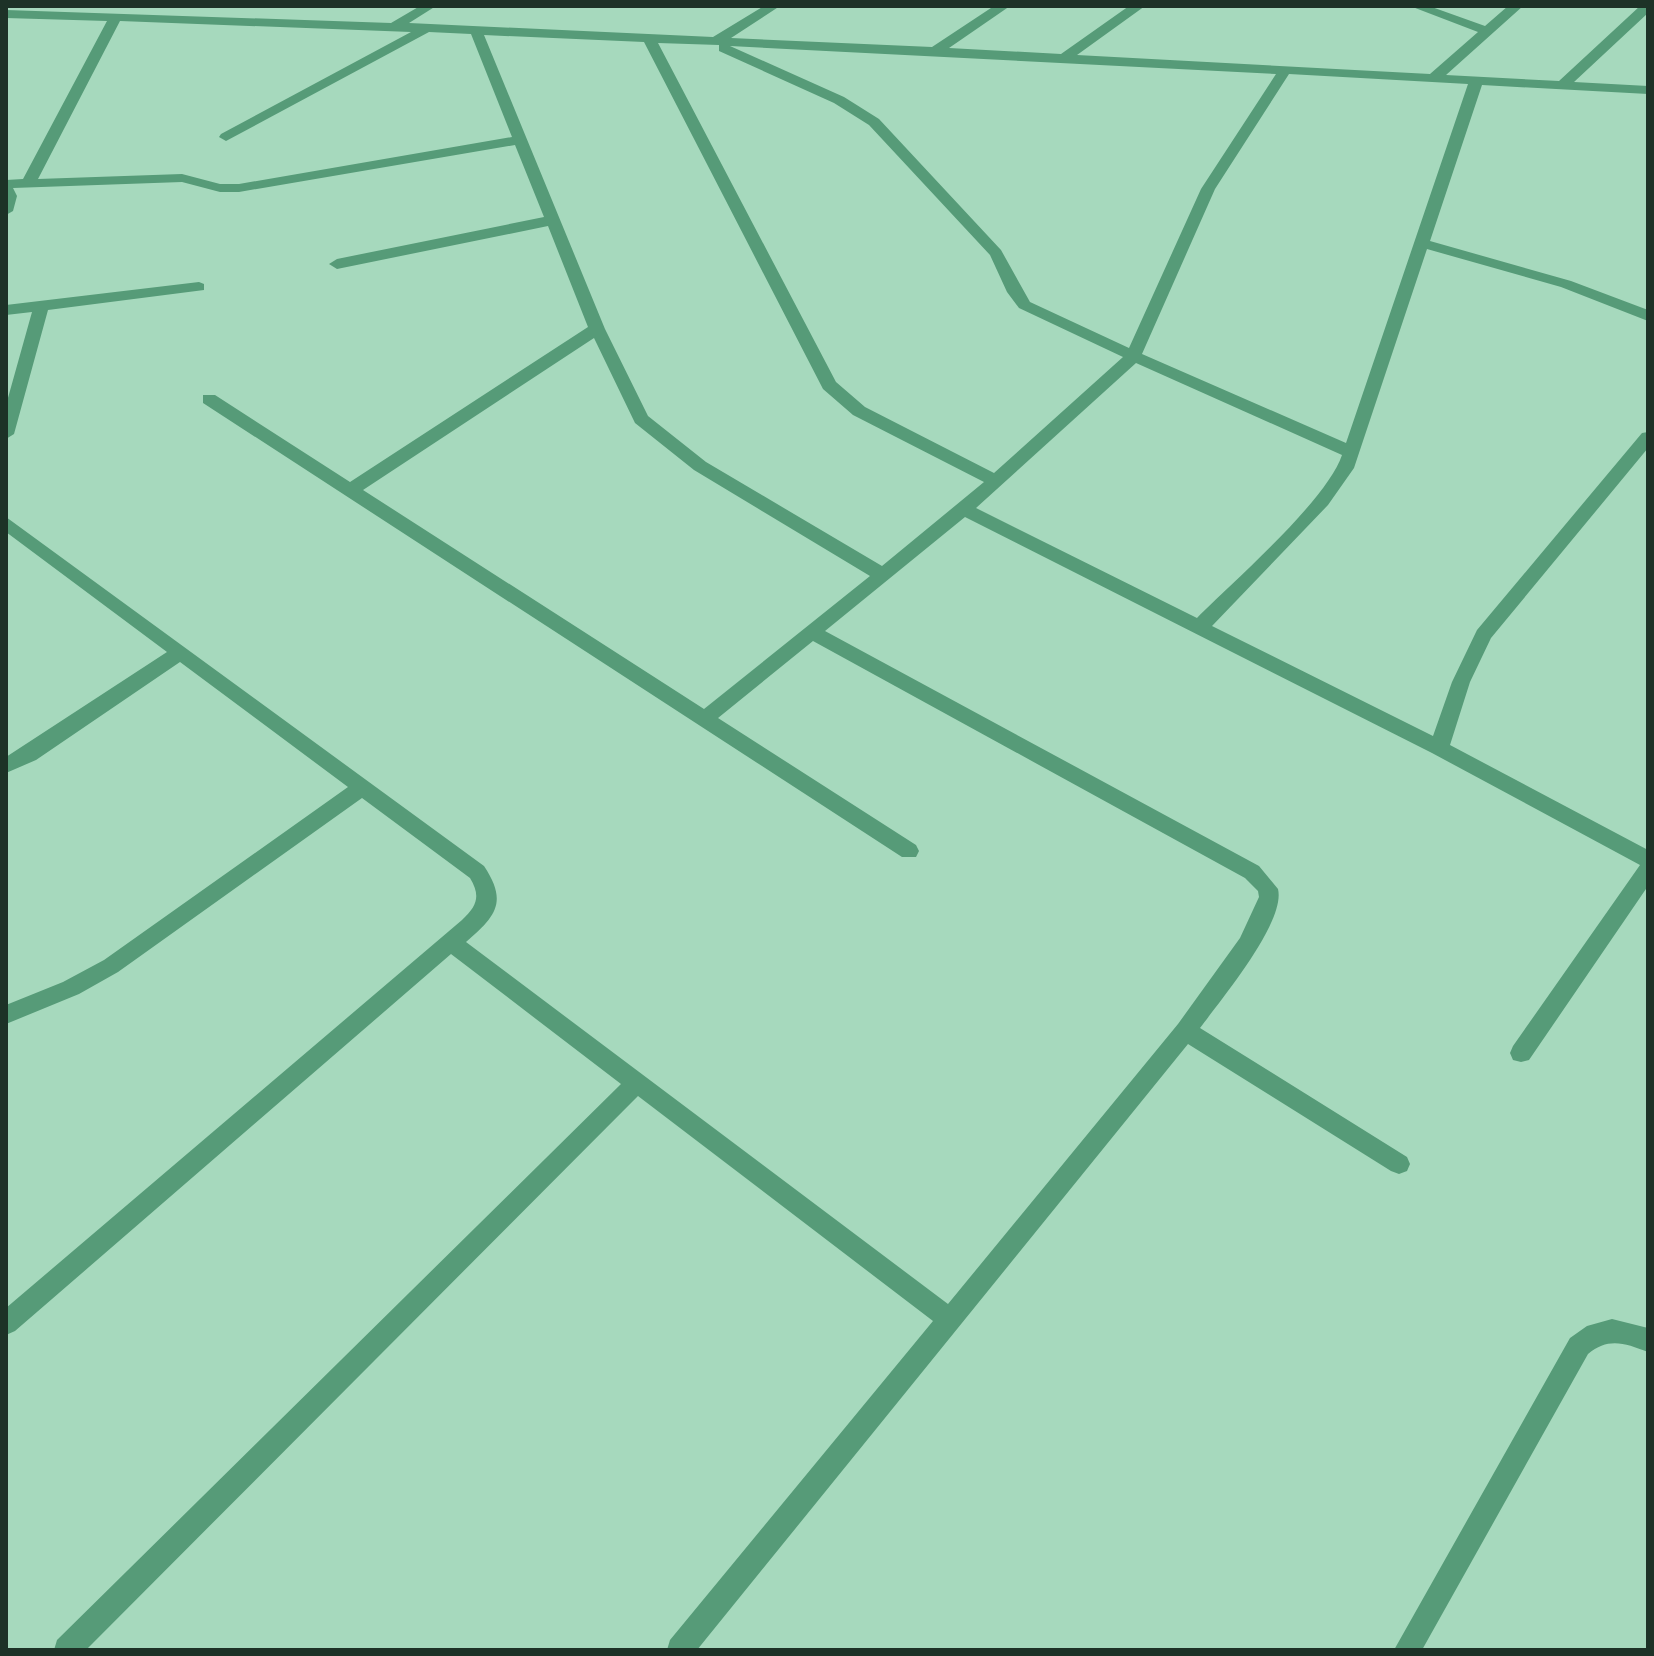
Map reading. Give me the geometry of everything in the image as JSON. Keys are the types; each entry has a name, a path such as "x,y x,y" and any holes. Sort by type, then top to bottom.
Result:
{"street":[{"path":"395,26 429,6"},
{"path":"713,43 773,6"},
{"path":"935,51 1003,6"},
{"path":"1065,57 1138,6"},
{"path":"1417,6 1487,31"},
{"path":"1434,78 1516,6"},
{"path":"1563,85 1648,6"},
{"path":"6,14 27,10 1065,57 1648,90"},
{"path":"28,183 116,16"},
{"path":"226,137 427,28"},
{"path":"476,31 597,329 631,403 656,434 700,466 881,574"},
{"path":"649,38 829,385 859,411 996,481"},
{"path":"713,43 839,100 874,122 996,253 1010,289 1021,304 1132,358 1351,452"},
{"path":"706,718 964,509 1132,358 1208,189 1286,68"},
{"path":"1199,628 1322,501 1346,468 1476,81"},
{"path":"6,211 10,196 6,186 182,178 220,188 239,188 520,140"},
{"path":"337,264 553,220"},
{"path":"1421,243 1566,284 1648,316"},
{"path":"6,310 199,287"},
{"path":"6,434 42,305"},
{"path":"349,491 597,329"},
{"path":"209,399 909,851"},
{"path":"1439,748 1461,682 1483,635 1648,437"},
{"path":"964,509 1439,748 1648,860"},
{"path":"6,523 477,872 487,885 490,898 484,912 451,942 6,1323"},
{"path":"680,1650 1186,1031 1259,923 1269,899 1262,881 1238,865 812,632"},
{"path":"6,766 29,755 181,652"},
{"path":"6,1015 71,988 111,966 363,787"},
{"path":"1521,1053 1648,870"},
{"path":"451,942 952,1321"},
{"path":"1186,1031 1399,1164"},
{"path":"67,1650 638,1082"},
{"path":"1407,1650 1579,1346 1591,1335 1609,1329 1627,1330 1648,1340"}]}
